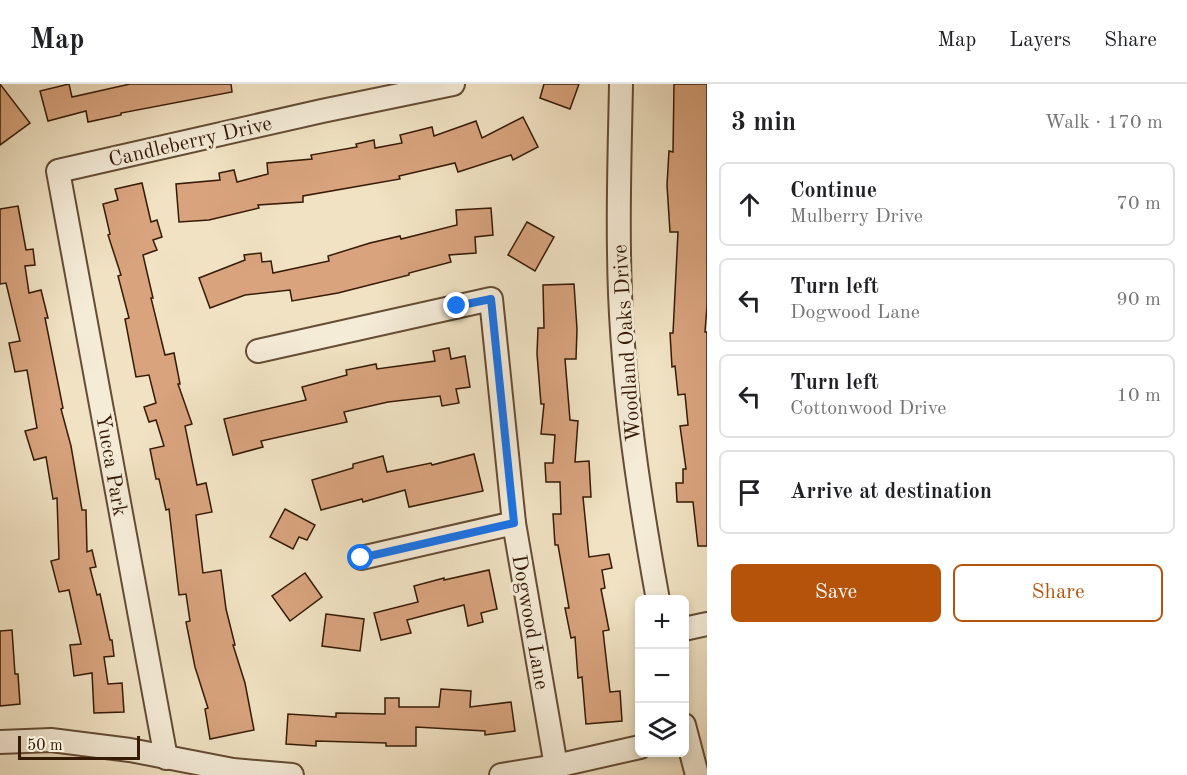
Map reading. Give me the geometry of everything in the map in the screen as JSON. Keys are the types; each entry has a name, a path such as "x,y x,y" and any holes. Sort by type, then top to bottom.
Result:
{"street":[{"name":"Candleberry Drive","path":"58,171 322,111 453,84"},
{"name":"Woodland Oaks Drive","path":"621,84 619,254 624,347 632,442 657,595"},
{"name":"Yucca Park","path":"58,171 166,758"},
{"name":"Dogwood Lane","path":"258,351 491,299 514,523 556,766"},
{"path":"361,558 514,523"},
{"path":"689,628 707,624"},
{"path":"0,742 51,740 130,750 233,770 292,775"},
{"path":"689,746 697,775"},
{"path":"501,775 556,766 635,748"}],"building":[{"path":"0,84 30,123 0,145"},
{"path":"69,84 72,97 130,84 231,84 232,92 121,113 121,115 88,122 86,111 48,121 40,91"},
{"path":"544,84 579,84 570,109 540,98"},
{"path":"674,84 707,84 705,332 707,332 707,546 698,546 693,502 677,502 676,483 683,483 683,469 686,469 680,426 688,425 685,394 678,395 675,366 672,367 670,333 673,333 678,232 670,232 667,185 669,151 673,152"},
{"path":"523,117 538,147 513,160 511,155 458,172 455,163 399,176 400,179 303,196 303,202 258,205 259,208 209,220 179,222 176,184 220,180 219,173 234,170 237,182 268,174 267,163 312,159 311,155 357,147 356,144 374,140 375,148 402,143 400,135 432,127 434,136 476,121 482,138"},
{"path":"142,183 151,222 157,220 162,237 153,240 157,250 143,255 153,298 151,298 165,355 174,353 180,384 178,384 192,424 185,426 197,485 206,483 212,512 196,515 203,573 221,570 226,609 235,645 233,645 245,683 254,730 210,739 205,709 208,708 195,667 186,622 190,621 186,594 179,595 169,509 166,510 159,479 156,479 150,449 164,446 156,420 149,422 144,407 156,403 149,375 136,377 125,319 129,318 118,276 121,275 108,235 110,234 103,204 118,200 115,189"},
{"path":"18,206 26,250 33,249 35,265 25,266 29,293 41,290 48,318 45,318 63,408 61,409 71,446 82,510 86,510 87,552 92,550 96,567 90,568 97,595 100,594 110,640 112,640 114,656 104,657 108,684 122,683 124,712 94,713 92,673 74,676 70,645 81,644 69,590 59,592 51,561 59,559 57,498 53,499 46,457 34,460 25,431 37,428 27,370 15,372 9,343 20,341 6,283 0,284 0,209"},
{"path":"491,208 493,235 475,237 476,253 449,255 451,262 338,293 292,301 290,290 245,295 210,308 199,278 245,260 244,255 261,253 262,262 271,261 273,273 329,261 328,256 370,243 400,236 401,239 457,225 456,210"},
{"path":"527,222 554,237 535,271 508,255"},
{"path":"574,284 576,359 565,359 570,420 578,421 575,462 589,461 591,497 583,497 589,557 609,554 612,568 602,570 605,588 601,589 609,630 603,631 610,692 620,691 622,721 586,724 582,677 578,678 575,637 571,638 565,608 569,608 558,545 555,545 553,514 561,514 560,482 546,482 545,463 553,463 555,435 541,434 544,404 541,404 537,354 538,328 544,328 543,285"},
{"path":"449,348 451,359 465,356 470,387 456,389 459,403 442,406 440,396 388,402 344,412 347,422 261,441 263,447 233,455 224,419 306,400 302,387 347,375 346,370 376,364 377,369 435,361 433,351"},
{"path":"474,454 483,491 409,507 405,490 363,502 362,499 321,510 312,480 353,468 353,464 383,456 387,472 431,463 432,465"},
{"path":"285,509 315,525 307,540 299,537 293,549 270,537"},
{"path":"489,570 497,609 481,613 483,622 468,626 464,605 407,620 411,633 381,640 374,613 418,602 414,586"},
{"path":"305,573 322,597 290,621 272,596"},
{"path":"326,614 364,619 360,651 322,646"},
{"path":"12,630 20,704 0,706 0,631"},
{"path":"441,689 471,691 470,707 511,702 515,731 485,735 485,731 416,727 416,746 316,741 316,746 286,744 288,714 336,717 336,713 385,714 385,698 399,698 399,707 439,707"}],"route":[{"path":"361,558 514,523 491,299 457,306"}]}
